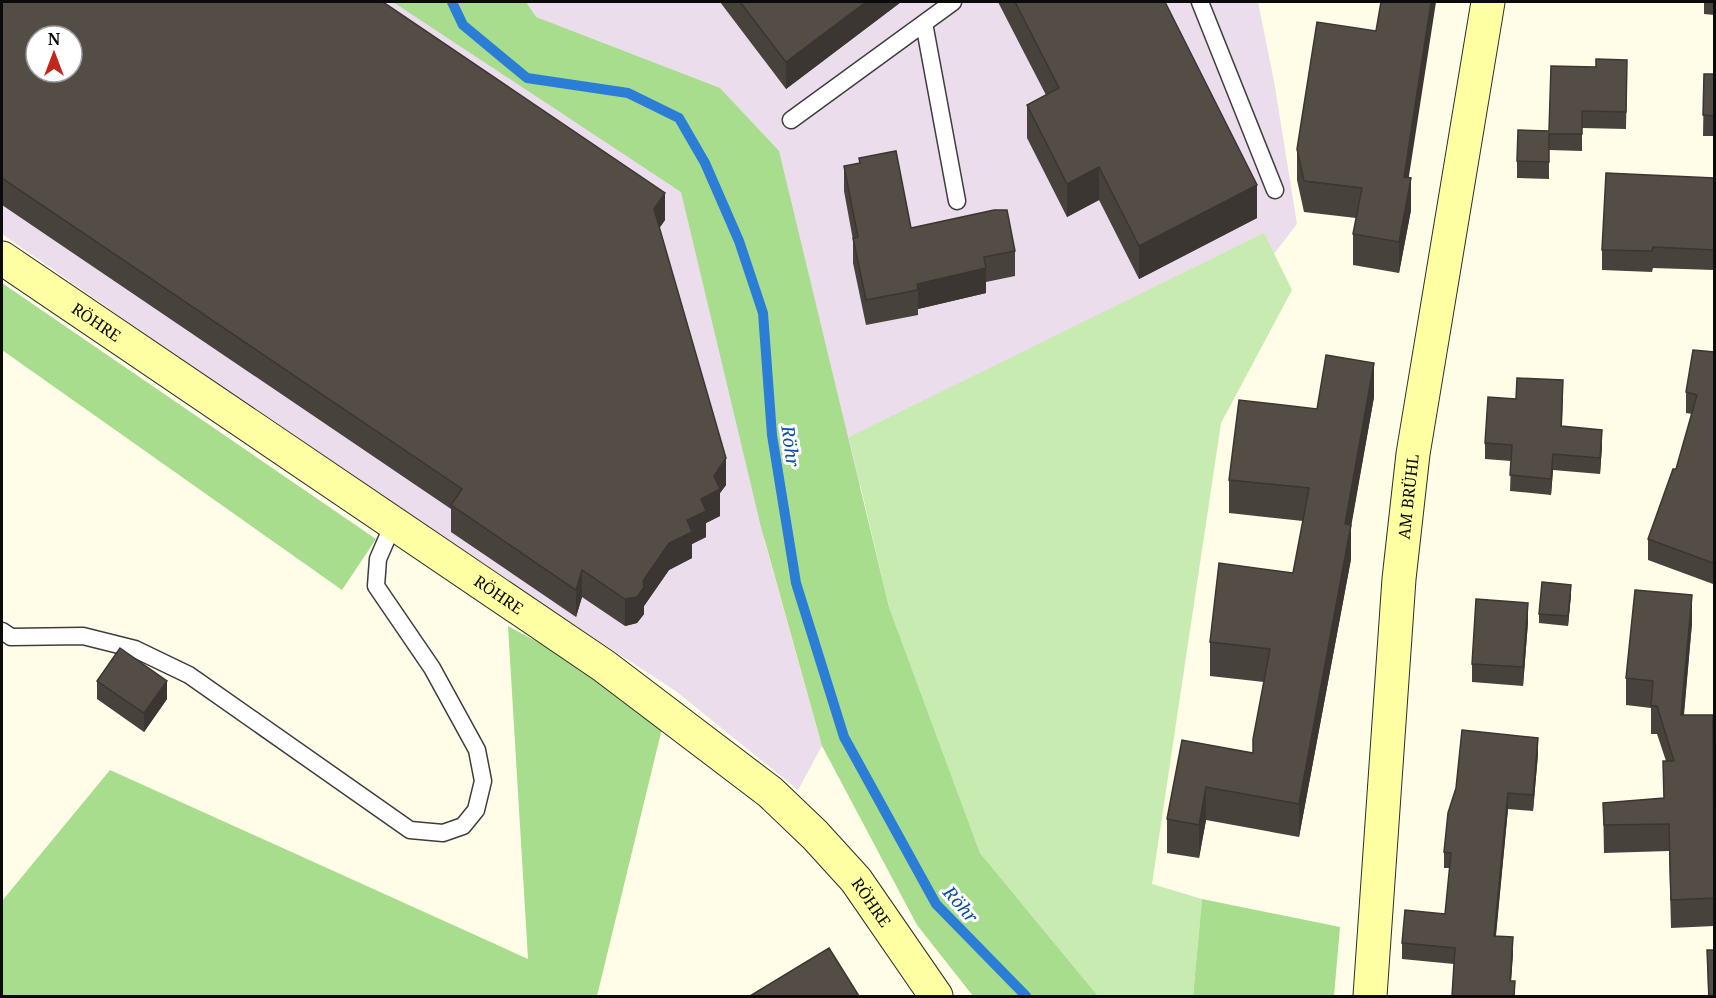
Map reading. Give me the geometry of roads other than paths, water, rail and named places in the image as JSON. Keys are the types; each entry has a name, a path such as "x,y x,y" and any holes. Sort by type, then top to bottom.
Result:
{"main road":[{"name":"AM BRÜHL","path":"1370,996 1400,579 1413,454 1488,2"},
{"name":"RÖHRE","path":"2,258 604,666 770,792 815,835 856,880 936,996"}],"lane":[{"path":"791,120 953,2"},
{"path":"1200,2 1275,190"},
{"path":"924,23 957,201"},
{"path":"5,637 83,636 135,649 189,675 410,830 443,833 463,826 476,810 483,781 477,750 432,668 376,586 378,560 394,522"}],"waterway":[{"name":"Röhr","path":"452,2 463,25 527,78 628,93 679,118 705,163 739,241 763,313 772,435 796,583 844,737 936,904 1026,996"}]}
